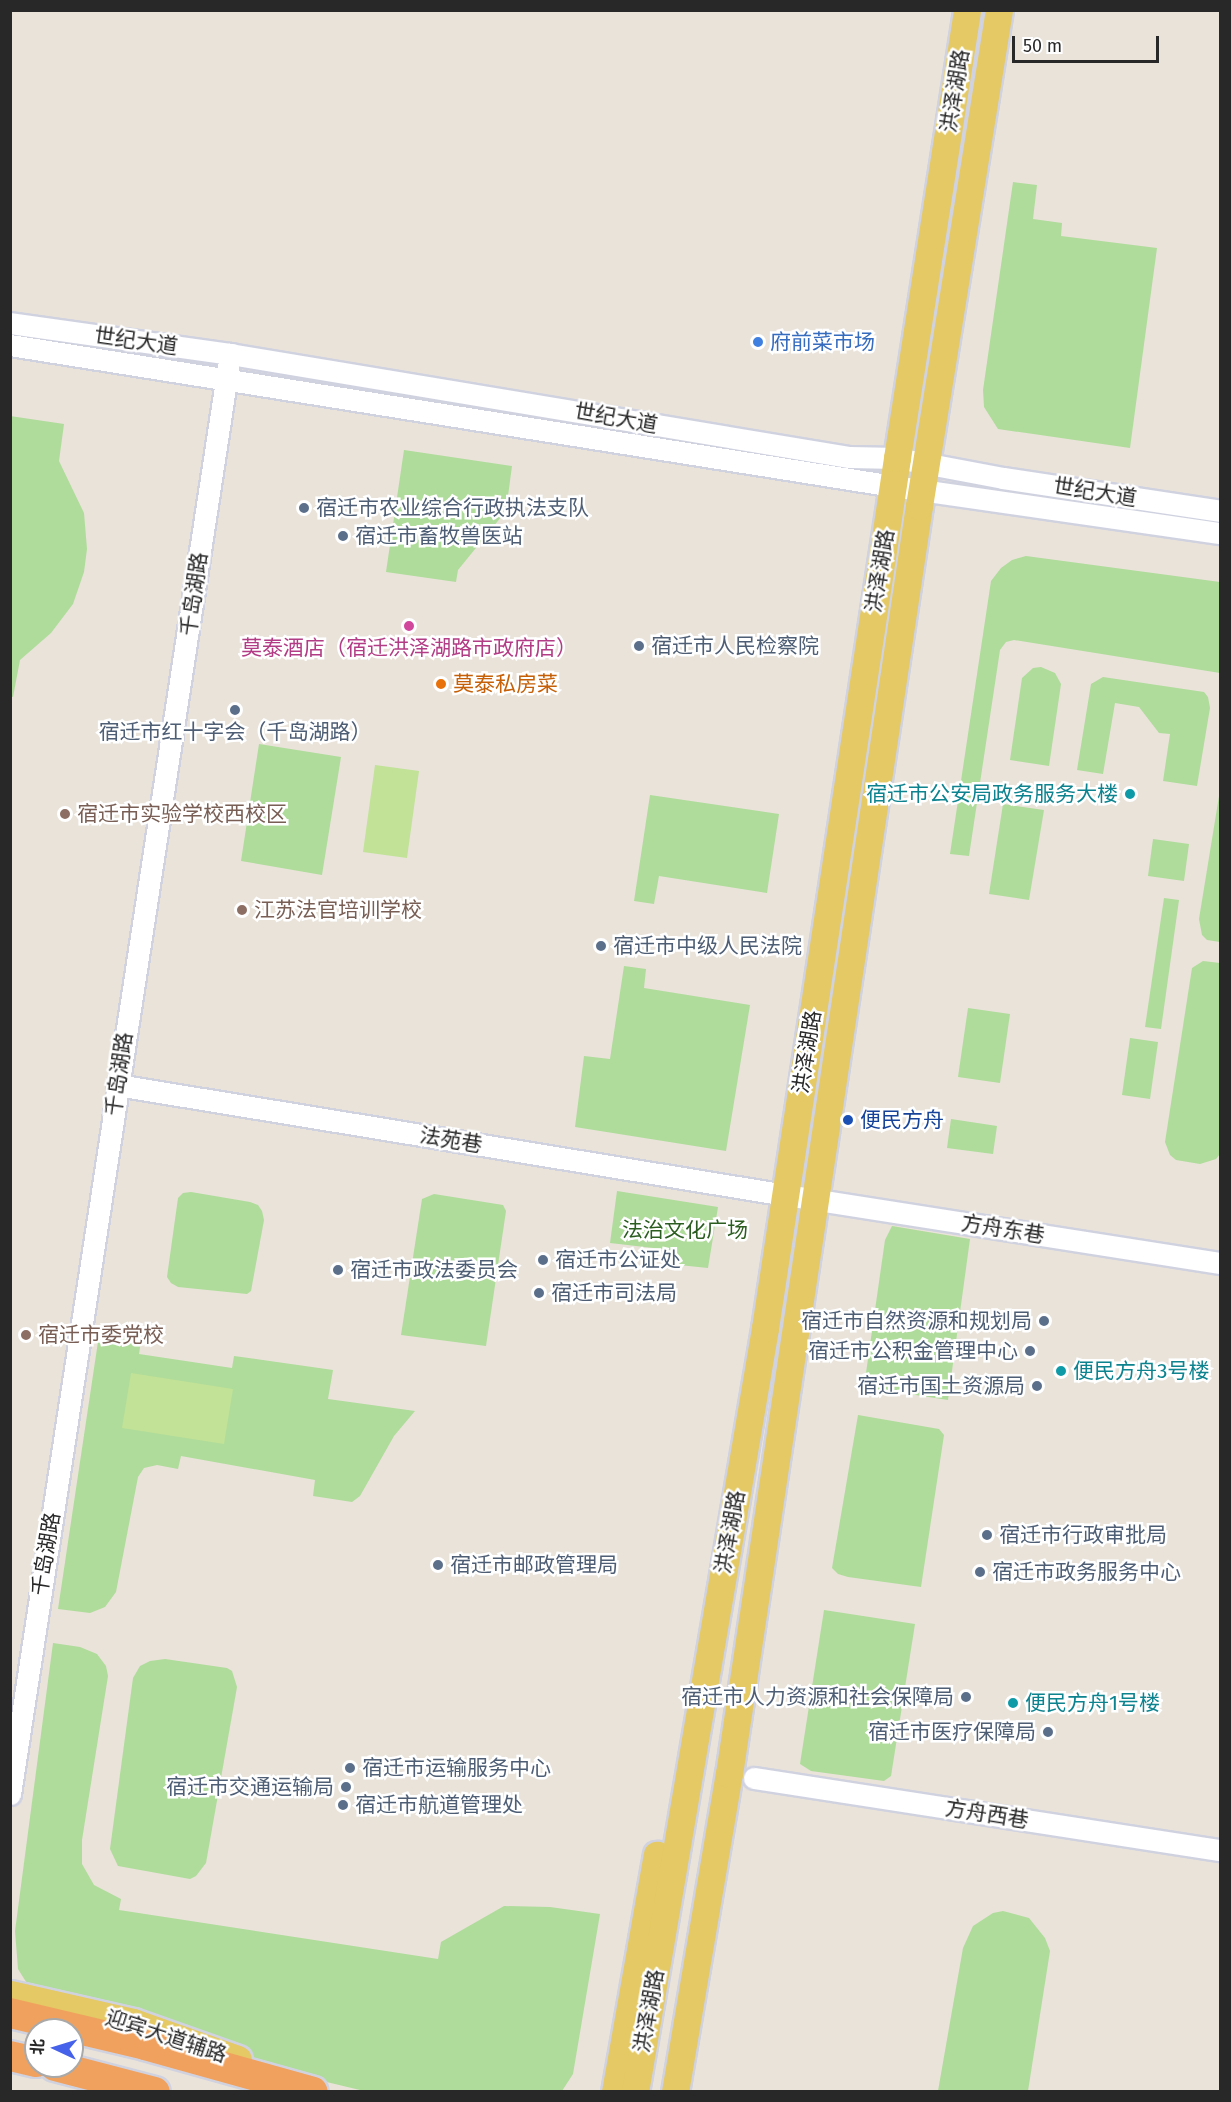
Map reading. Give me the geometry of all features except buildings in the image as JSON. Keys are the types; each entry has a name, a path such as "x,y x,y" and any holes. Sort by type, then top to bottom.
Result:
{"highway":[{"path":"10,2013 146,2045 315,2091"},
{"path":"84,2073 155,2091"}],"main road":[{"name":"洪泽湖路","path":"635,2091 786,1195 897,458 968,10"},
{"name":"洪泽湖路","path":"675,2091 729,1774 870,839 930,492 999,10"},
{"path":"615,2091 672,1779 724,1570"},
{"path":"683,2091 699,1947"},
{"name":"迎宾大道辅路","path":"10,1994 133,2022 218,2051 315,2091"}],"street":[{"name":"世纪大道","path":"10,323 230,354 849,457 897,458 1003,478 1221,511"},
{"name":"世纪大道","path":"10,345 930,492 1221,533"},
{"name":"千岛湖路","path":"10,1794 230,354"},
{"name":"法苑巷","path":"117,1085 786,1195"},
{"name":"方舟东巷","path":"786,1195 1221,1263"},
{"name":"方舟西巷","path":"754,1778 1221,1850"}],"green space":[{"path":"1013,182 1037,185 1033,219 1062,223 1061,236 1157,248 1130,448 998,429 984,407 983,390"},
{"path":"10,416 64,424 59,461 84,513 87,549 84,572 73,604 51,633 20,660 13,697 10,696"},
{"path":"404,450 512,466 506,511 458,570 456,582 386,572"},
{"path":"1026,556 1220,582 1220,673 1014,640 1006,642 1000,650 969,856 950,854 991,581 1001,568 1012,560"},
{"path":"1041,667 1055,673 1061,684 1049,766 1010,760 1022,678 1033,668"},
{"path":"1103,677 1204,692 1208,697 1210,708 1197,786 1163,781 1170,734 1159,733 1139,707 1115,703 1103,774 1077,770 1091,684"},
{"path":"259,744 341,757 322,875 241,861"},
{"path":"375,765 419,771 407,858 363,852"},
{"path":"1220,790 1220,942 1207,940 1202,935 1199,919"},
{"path":"650,795 779,814 767,893 659,876 654,904 634,901"},
{"path":"1003,804 1044,810 1029,900 989,894"},
{"path":"1153,839 1189,844 1184,881 1148,876"},
{"path":"1164,898 1179,900 1161,1029 1145,1027"},
{"path":"1203,961 1220,963 1220,1154 1216,1159 1200,1164 1176,1160 1170,1155 1165,1142 1192,968"},
{"path":"624,966 646,969 644,988 750,1005 726,1151 575,1127 584,1056 610,1059"},
{"path":"968,1008 1010,1014 1000,1083 958,1077"},
{"path":"1130,1038 1158,1042 1150,1099 1122,1095"},
{"path":"951,1119 997,1126 993,1154 947,1148"},
{"name":"法治文化广场","path":"617,1191 718,1207 708,1268 679,1265 674,1256 662,1249 610,1243"},
{"path":"191,1192 250,1202 258,1205 262,1211 264,1220 251,1291 247,1294 178,1287 167,1277 178,1198 183,1193"},
{"path":"434,1194 503,1205 506,1211 486,1346 401,1335 422,1199"},
{"path":"892,1226 970,1239 948,1400 864,1387 885,1240"},
{"path":"99,1335 141,1341 139,1354 232,1368 234,1356 333,1370 328,1399 415,1411 394,1436 360,1496 352,1502 313,1496 315,1480 181,1456 178,1469 157,1465 144,1468 138,1477 116,1592 105,1607 90,1613 58,1609"},
{"path":"131,1373 233,1389 224,1444 122,1428"},
{"path":"858,1415 939,1429 944,1435 921,1587 848,1577 838,1574 832,1568"},
{"path":"824,1610 915,1624 891,1776 884,1781 811,1771 800,1764"},
{"path":"53,1643 80,1647 97,1654 106,1666 108,1676 82,1840 82,1864 94,1885 121,1899 119,1910 438,1959 441,1942 504,1906 550,1907 600,1914 573,2074 562,2091 364,2091 84,2024 84,2018 69,2018 33,1993 18,1969 15,1931"},
{"path":"165,1659 227,1668 232,1671 237,1687 206,1863 196,1876 190,1879 118,1866 110,1849 133,1678 140,1666 150,1661"},
{"path":"1003,1911 1029,1918 1045,1938 1050,1951 1028,2091 938,2091 963,1948 973,1926 993,1913"}],"place":[{"name":"府前菜市场","path":"758,342"},
{"name":"宿迁市农业综合行政执法支队","path":"304,508"},
{"name":"宿迁市畜牧兽医站","path":"343,536"},
{"name":"莫泰酒店（宿迁洪泽湖路市政府店）","path":"409,626"},
{"name":"宿迁市人民检察院","path":"639,646"},
{"name":"莫泰私房菜","path":"441,684"},
{"name":"宿迁市红十字会（千岛湖路）","path":"235,710"},
{"name":"宿迁市公安局政务服务大楼","path":"1130,794"},
{"name":"宿迁市实验学校西校区","path":"65,814"},
{"name":"江苏法官培训学校","path":"242,910"},
{"name":"宿迁市中级人民法院","path":"601,946"},
{"name":"便民方舟","path":"848,1120"},
{"name":"宿迁市公证处","path":"543,1260"},
{"name":"宿迁市政法委员会","path":"338,1270"},
{"name":"宿迁市司法局","path":"539,1293"},
{"name":"宿迁市自然资源和规划局","path":"1044,1321"},
{"name":"宿迁市委党校","path":"26,1335"},
{"name":"宿迁市公积金管理中心","path":"1030,1351"},
{"name":"便民方舟3号楼","path":"1061,1371"},
{"name":"宿迁市国土资源局","path":"1037,1386"},
{"name":"宿迁市行政审批局","path":"987,1535"},
{"name":"宿迁市邮政管理局","path":"438,1565"},
{"name":"宿迁市政务服务中心","path":"980,1572"},
{"name":"宿迁市人力资源和社会保障局","path":"966,1697"},
{"name":"便民方舟1号楼","path":"1013,1703"},
{"name":"宿迁市医疗保障局","path":"1048,1732"},
{"name":"宿迁市运输服务中心","path":"350,1768"},
{"name":"宿迁市交通运输局","path":"346,1787"},
{"name":"宿迁市航道管理处","path":"343,1805"}]}
